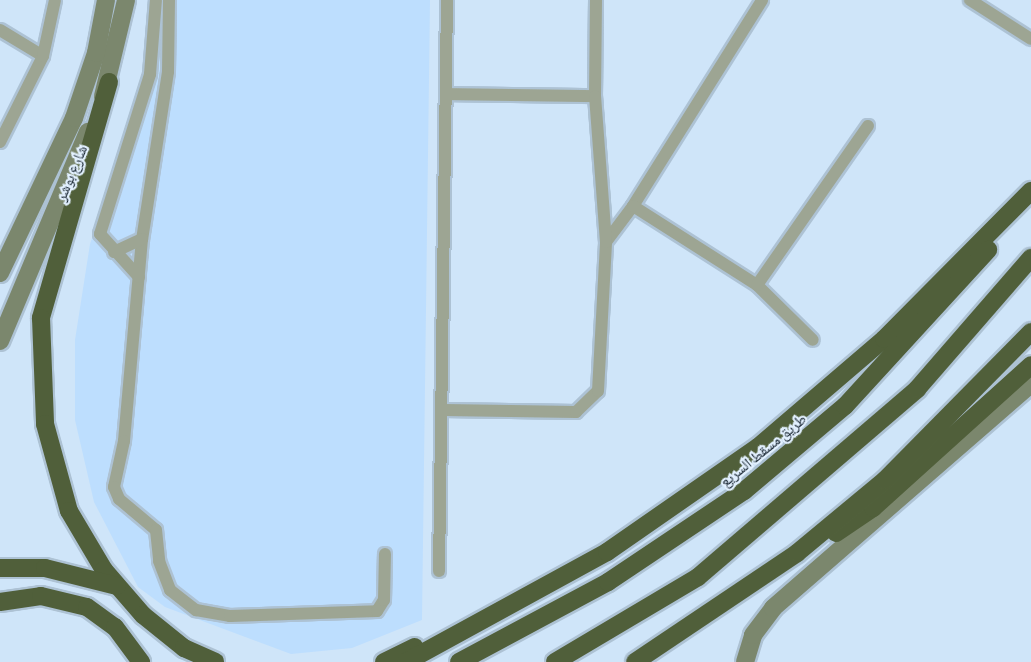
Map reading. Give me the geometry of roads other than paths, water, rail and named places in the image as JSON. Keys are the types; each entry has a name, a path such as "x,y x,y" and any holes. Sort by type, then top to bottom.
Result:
{"highway":[{"path":"109,82 44,306 39,360 45,424 61,490 82,536 117,586 166,634 215,662"},
{"path":"406,662 520,600 650,524 826,394 1031,193"},
{"name":"طريق مسقط السريع","path":"459,662 608,582 744,491 845,406 905,345 965,281 1031,193"},
{"path":"555,662 698,577 916,389 1031,258"},
{"path":"796,553 945,423 1031,332"},
{"path":"635,662 796,553 873,508 1031,365"},
{"path":"0,568 45,568 117,586"},
{"path":"0,602 41,596 87,607 115,627 141,662"},
{"path":"384,662 520,600"}],"main road":[{"name":"شارع بوشر","path":"0,273 74,118 96,53 106,0"},
{"name":"شارع بوشر","path":"0,341 109,82 126,0"},
{"path":"745,662 753,635 773,608 1031,384"}],"street":[{"path":"0,142 43,56 55,0"},
{"path":"139,277 100,234 150,74 156,0"},
{"path":"168,0 168,72 142,239 114,487 118,499 156,530 159,561 170,590 196,610 230,616 360,614 377,611 384,600 385,554"},
{"path":"439,571 444,410 447,0"},
{"path":"444,410 576,412 592,402 598,391 606,242 595,96 596,0"},
{"path":"606,242 633,206 762,0"},
{"path":"970,0 1031,39"},
{"path":"0,30 43,56"},
{"path":"447,94 595,96"},
{"path":"757,285 868,126"},
{"path":"633,206 757,285 813,340"},
{"path":"114,252 142,239"}]}
